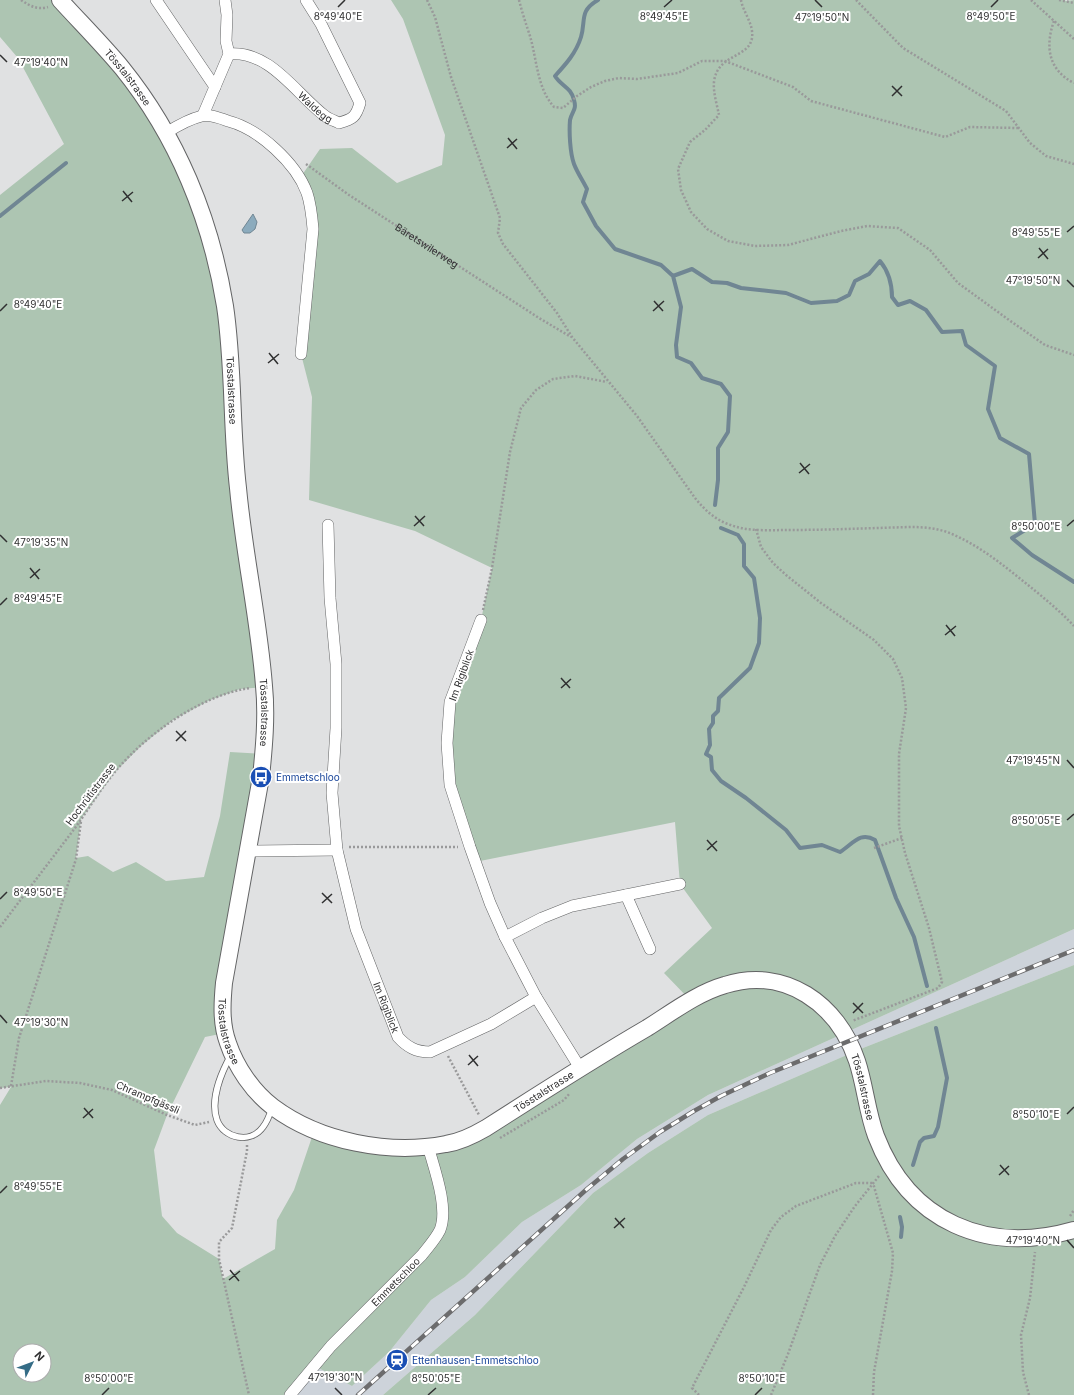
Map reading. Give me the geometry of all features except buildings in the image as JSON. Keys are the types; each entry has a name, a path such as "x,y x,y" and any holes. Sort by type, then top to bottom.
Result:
{"main road":[{"name":"Tösstalstrasse","path":"56,3 121,68 145,99 166,133 188,176 206,224 216,258 225,307 238,488 264,687 264,754 225,976 222,1009 225,1032 232,1054 244,1075 254,1088 272,1106 292,1120 314,1131 341,1139 388,1147 447,1144 472,1136 486,1128 580,1068 702,994 724,985 739,982 760,980 772,981 796,988 806,993 824,1007 846,1033 857,1061 875,1134 890,1166 902,1184 924,1205 946,1220 965,1229 985,1235 1008,1238 1033,1238 1057,1235 1074,1230"}],"street":[{"path":"156,0 215,87"},
{"path":"203,115 229,54 226,41 227,15 225,0"},
{"name":"Waldegg","path":"229,54 240,53 260,60 277,71 326,117 339,123 350,120 357,113 360,103 322,24 306,0"},
{"path":"166,133 187,120 203,115 237,123 252,130 281,155 300,178 311,210 313,229 301,354"},
{"name":"Im Rigiblick","path":"328,525 330,598 336,664 336,728 332,793 337,850 356,929 398,1037 406,1045 421,1052 430,1052 491,1024 536,996"},
{"name":"Im Rigiblick","path":"481,620 450,702 447,743 450,785 490,903 505,937 536,996 580,1068"},
{"path":"248,851 337,850"},
{"path":"505,937 542,918 572,906 680,884"},
{"path":"626,896 650,949"},
{"name":"Emmetschloo","path":"290,1395 331,1346 422,1255 440,1229 443,1215 442,1201 428,1146"}],"lane":[{"path":"232,1054 223,1069 216,1094 217,1121 230,1134 240,1138 256,1133 263,1128 272,1106"}],"path":[{"path":"21,0 41,9 56,3"},
{"path":"427,0 435,17 451,78 500,218 498,233 503,244 556,313 572,337 637,416 690,492 705,510 729,525 756,530 821,530 911,526 946,532 973,544 1008,568 1042,596 1074,626"},
{"path":"519,0 530,37 542,88 547,100 554,107 563,108 577,96 591,87 605,81 619,78 637,79 678,73 702,62 725,61 793,87 811,100 945,137 970,127 1018,128"},
{"path":"741,0 742,8 752,28 752,39 746,49 725,61 717,69 714,82 719,115 705,130 690,142 678,169 681,190 691,212 707,229 728,241 755,246 788,245 841,231 867,226 898,228 930,250 958,283 1009,320 1045,345 1074,355"},
{"path":"856,0 903,48 1006,111 1030,143 1046,156 1074,164"},
{"path":"1031,0 1074,39"},
{"path":"1059,0 1074,3"},
{"path":"1054,21 1049,34 1049,45 1052,60 1059,73 1074,83"},
{"name":"Bäretswilerweg","path":"281,155 302,161 355,199 532,314 572,337"},
{"path":"481,620 492,568 510,452 520,408 536,390 553,379 575,376 608,382"},
{"path":"756,530 761,547 773,563 822,603 874,640 893,659 902,678 906,708 900,754 899,826 905,853 928,928 942,982 938,988 840,1025"},
{"name":"Hochrütistrasse","path":"0,927 114,773 142,745 173,720 210,700 240,689 264,687"},
{"path":"11,1086 19,1038 76,859 81,819"},
{"path":"874,848 902,838"},
{"path":"337,850 346,847 470,847"},
{"path":"443,1047 486,1128"},
{"name":"Chrampfgässli","path":"0,1088 46,1081 80,1083 112,1090 167,1115 195,1125 217,1121"},
{"path":"500,1138 564,1100 572,1091"},
{"path":"247,1136 247,1151 232,1228 219,1242 219,1259 249,1395"},
{"path":"699,1395 692,1388 744,1287 771,1230 781,1217 796,1206 856,1183 873,1183"},
{"path":"771,1395 788,1354 820,1265 835,1236 855,1206 873,1183"},
{"path":"873,1183 892,1253 892,1271 874,1372 873,1395"},
{"path":"1029,1395 1023,1372 1021,1335 1030,1298 1035,1262"}],"shaded area":[{"path":"1074,929 1074,965 863,1048 708,1115 648,1153 593,1193 475,1315 383,1395 290,1395 315,1366 352,1386 389,1352 431,1300 465,1277 522,1222 581,1185 637,1139 708,1095"}],"green space":[{"path":"0,0 60,0 121,68 188,176 225,307 264,687 240,689 210,700 173,720 142,745 114,773 81,819 76,858 88,856 113,872 136,862 166,881 204,877 220,816 230,752 263,754 225,1033 205,1037 167,1115 154,1150 162,1216 177,1233 219,1259 223,1279 275,1249 277,1220 294,1190 314,1131 341,1139 447,1144 691,1001 664,973 712,928 680,884 675,822 475,862 450,785 450,702 481,620 492,568 415,531 309,500 312,397 301,354 313,229 300,178 320,149 352,148 397,183 442,165 445,135 403,19 391,0 1074,0 1074,929 708,1095 637,1139 581,1185 522,1222 465,1277 431,1300 389,1352 352,1386 315,1366 290,1395 0,1395 0,1105 11,1087 0,1088 0,195 64,144 18,58 0,37"},
{"path":"1074,965 1074,1395 383,1395 475,1315 593,1193 648,1153 708,1115 863,1048"}],"water":[{"path":"253,214 257,222 255,229 250,233 244,233 242,230"}],"waterway":[{"path":"598,0 588,8 584,16 581,37 576,48 567,63 555,76 571,92 575,103 575,108 570,120 570,142 574,164 587,189 583,202 596,226 615,249 661,265 673,276 681,307 676,345 677,357 691,363 702,378 721,384 730,396 728,432 718,448 718,480 715,505"},
{"path":"0,216 66,163"},
{"path":"673,276 692,269 712,282 727,283 741,288 786,293 811,303 837,301 849,295 855,281 869,274 880,261 886,269 892,297 898,305 910,301 926,310 942,332 962,331 966,345 995,366 988,409 1000,438 1029,454 1035,524 1012,538 1032,555 1074,582"},
{"path":"721,528 738,535 744,544 744,566 754,578 760,618 759,643 750,668 719,698 718,711 713,716 713,723 709,729 710,745 706,754 711,757 712,770 721,781 746,798 786,830 800,848 822,845 840,852 861,838 865,837 875,840 896,898 914,937 927,986"},
{"path":"913,1165 920,1142 924,1138 934,1136 938,1127 947,1078 936,1028"},
{"path":"900,1217 902,1227 901,1237"}],"railway":[{"path":"358,1395 587,1189 623,1159 660,1132 721,1096 770,1073 1074,950"}],"place":[{"name":"Emmetschloo","path":"261,777"},
{"name":"Ettenhausen-Emmetschloo","path":"397,1360"}]}
